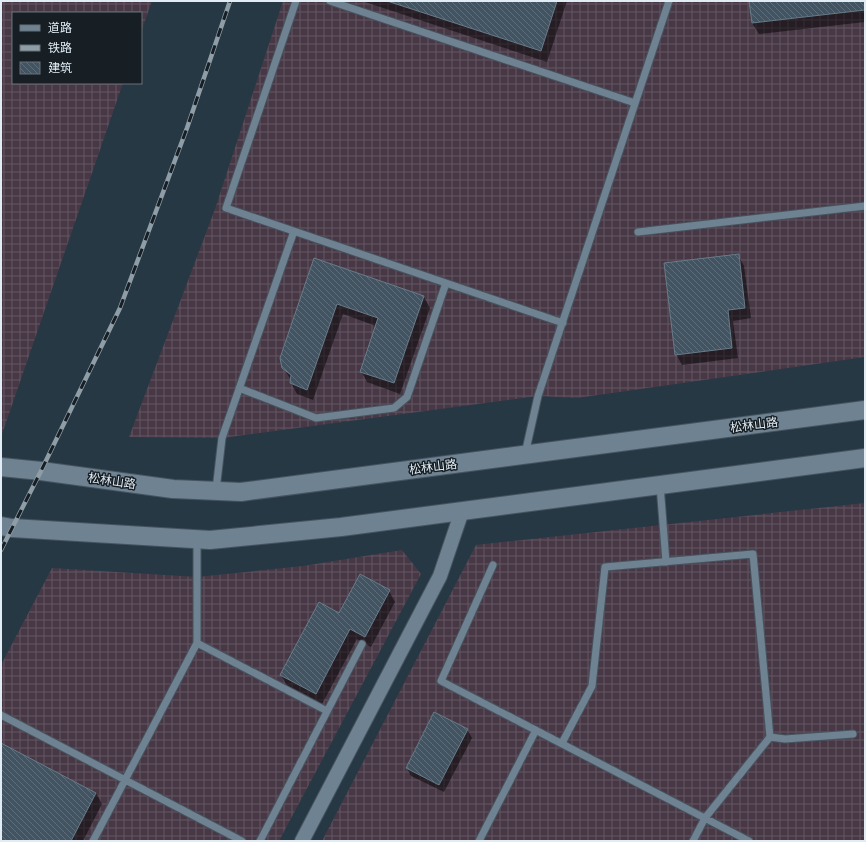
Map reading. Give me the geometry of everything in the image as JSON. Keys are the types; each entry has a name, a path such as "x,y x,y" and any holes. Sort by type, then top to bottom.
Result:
{"street":[{"name":"松林山路","path":"1,467 173,489 241,492 865,410"},
{"path":"1,526 12,528 210,540 462,511 865,458"},
{"path":"302,841 440,576 462,511"}],"lane":[{"path":"296,1 226,208 563,323"},
{"path":"330,1 636,103"},
{"path":"525,455 538,396 670,1"},
{"path":"638,232 865,206"},
{"path":"216,491 222,438 294,230"},
{"path":"239,388 316,418 394,408 407,397 446,283"},
{"path":"660,484 666,562"},
{"path":"93,841 197,643 197,539"},
{"path":"562,743 592,686 605,567 753,554 770,737 705,818 693,841"},
{"path":"493,565 441,681 749,841"},
{"path":"197,643 327,711"},
{"path":"260,841 362,644"},
{"path":"1,715 242,841"},
{"path":"479,841 536,730"},
{"path":"770,737 785,739 853,734"}],"shaded area":[{"path":"1,1 152,1 142,29 142,12 12,12 12,84 123,84 1,437"},
{"path":"283,1 865,1 865,357 577,398 538,396 222,438 129,437 215,209"},
{"path":"865,503 864,841 322,841 476,545"},
{"path":"402,550 421,574 279,841 1,841 1,665 52,568 197,577 303,566"}],"building":[{"path":"387,1 557,1 541,51"},
{"path":"749,1 865,1 865,10 752,23"},
{"path":"739,254 745,308 728,310 732,348 675,355 664,263"},
{"path":"314,258 424,296 394,383 360,372 378,318 337,304 307,390 290,383 291,375 282,368 280,358"},
{"path":"360,574 390,590 365,637 350,629 316,694 280,675 319,602 339,613"},
{"path":"434,712 468,729 439,785 406,768"},
{"path":"1,743 96,793 71,841 1,841"}],"railway":[{"path":"1,550 120,308 187,128 230,1"}]}
